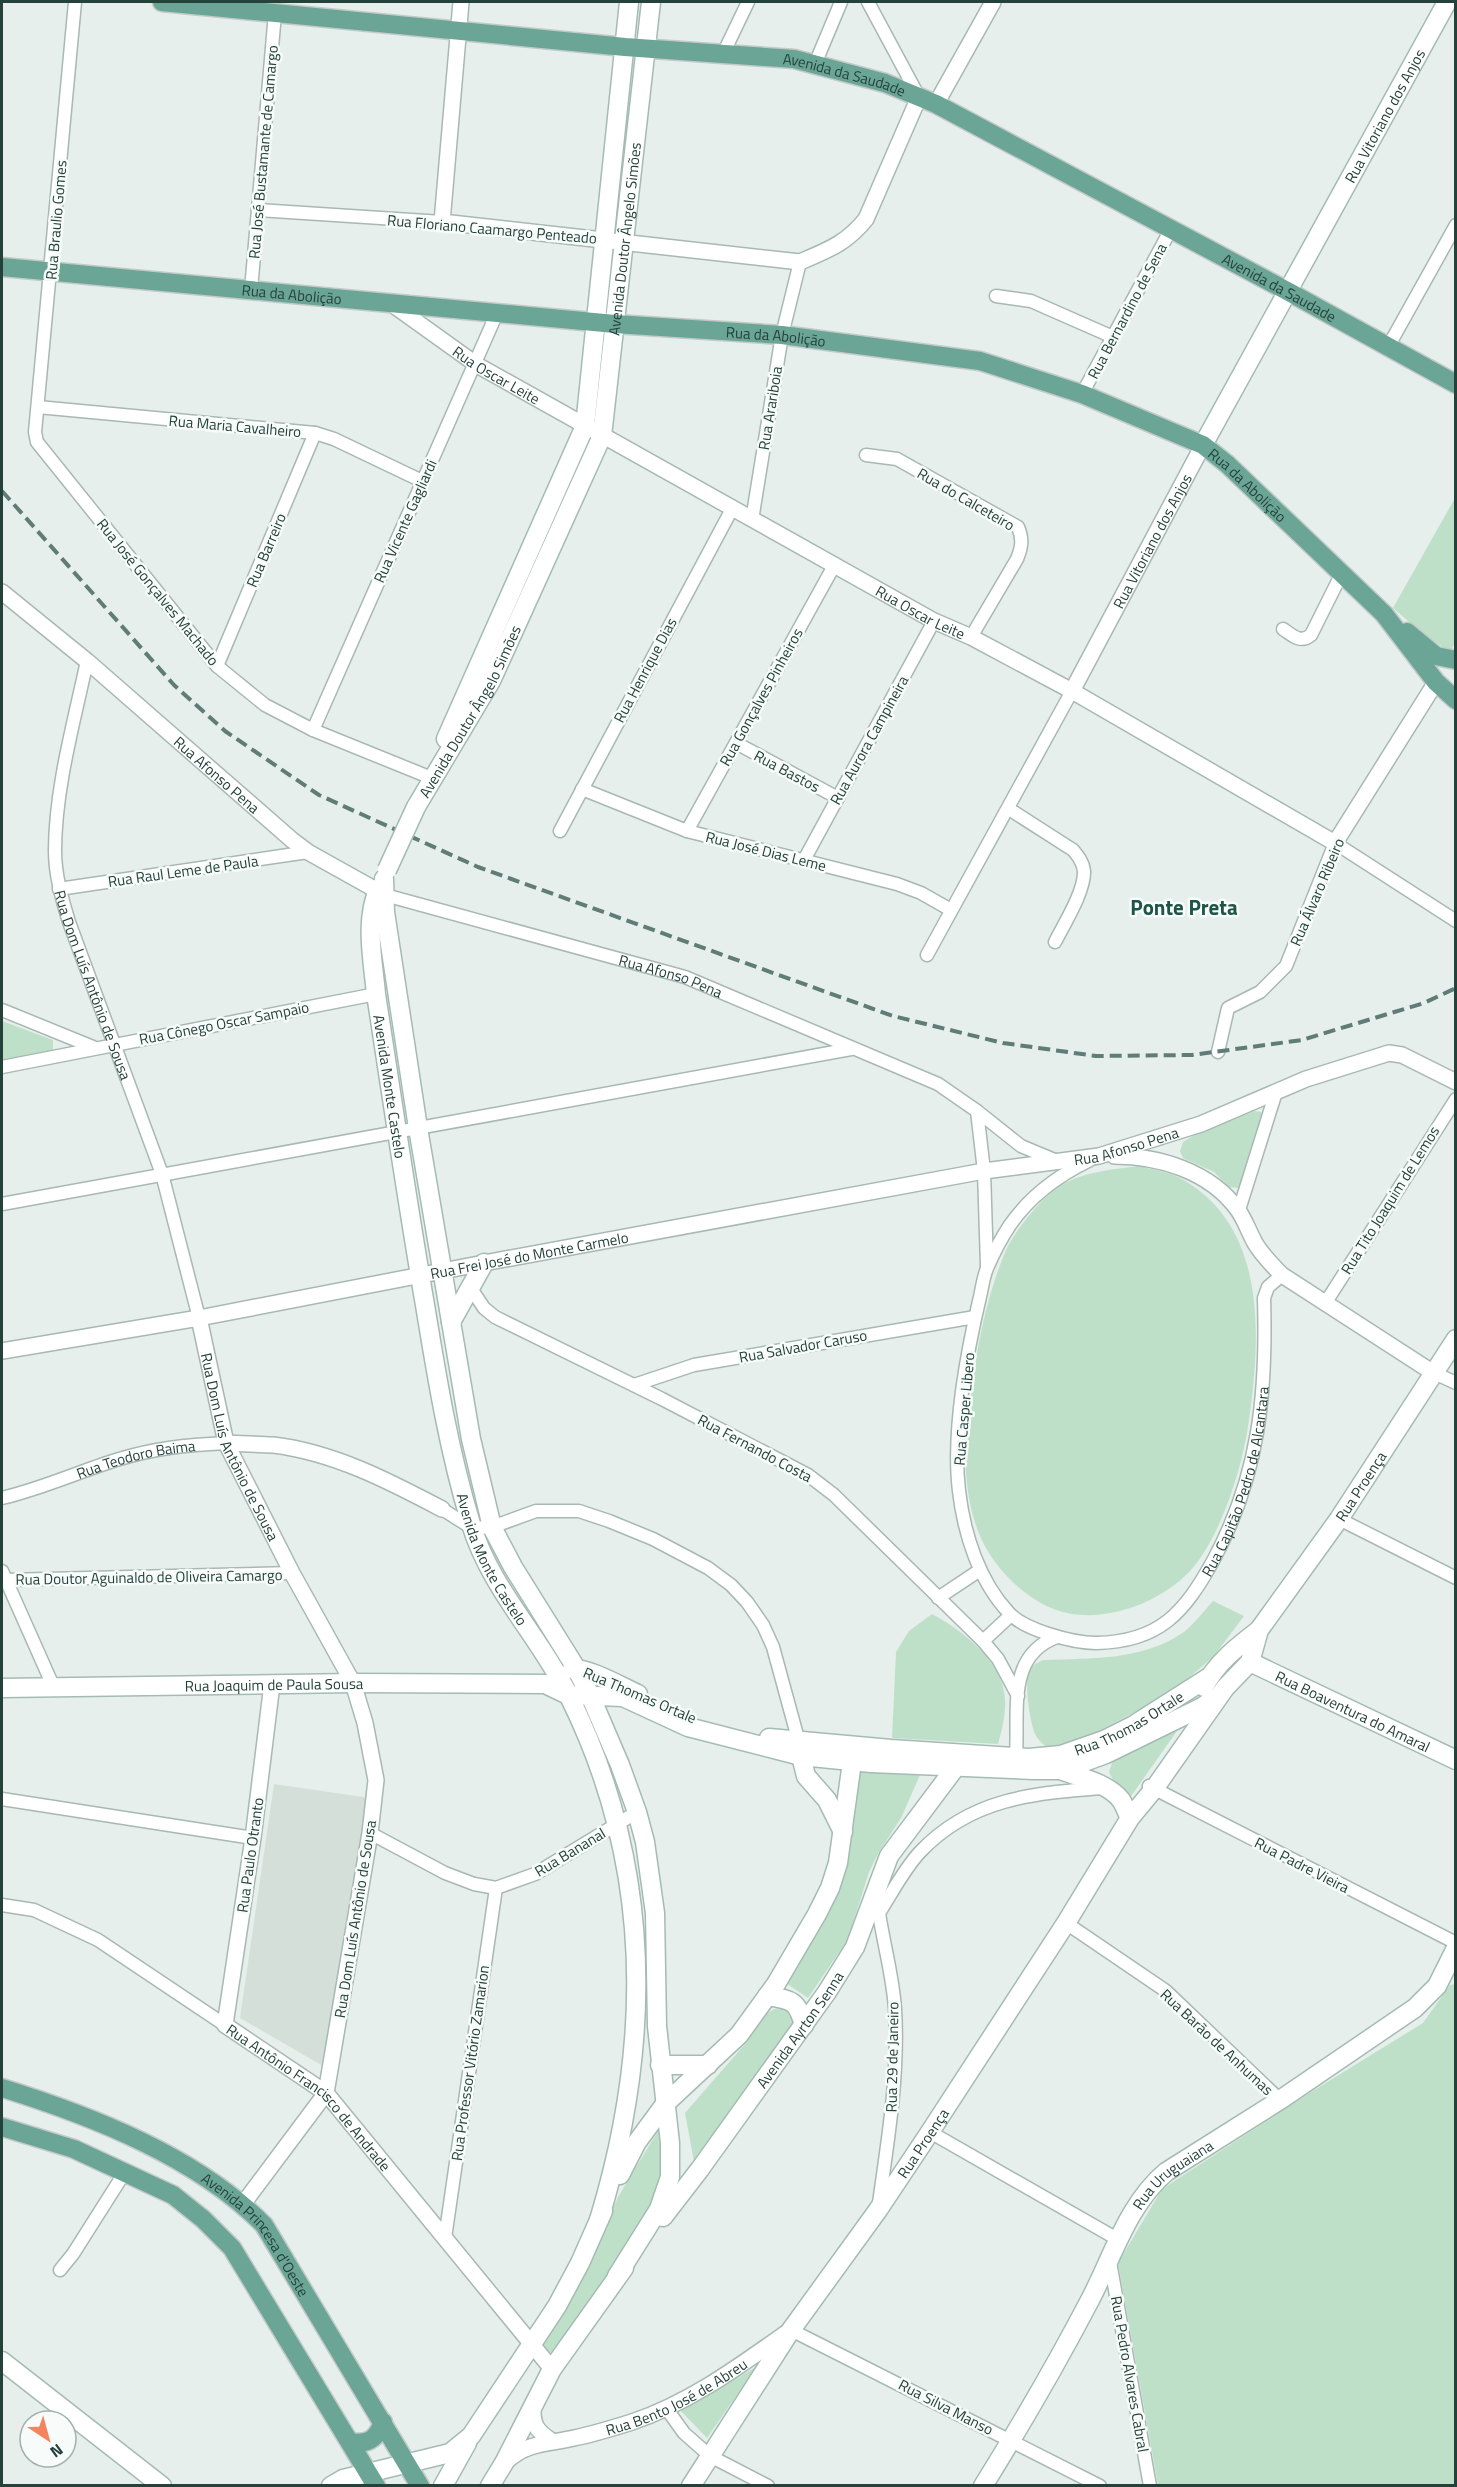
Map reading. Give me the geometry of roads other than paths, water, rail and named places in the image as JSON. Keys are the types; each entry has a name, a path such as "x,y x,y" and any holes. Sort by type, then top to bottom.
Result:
{"main road":[{"name":"Avenida da Saudade","path":"162,2 646,49 794,59 885,83 936,104 1289,292 1455,384"},
{"name":"Avenida Doutor Ângelo Simões","path":"426,789 585,426 629,2"},
{"name":"Avenida Doutor Ângelo Simões","path":"426,789 490,681 602,436 651,2"},
{"name":"Rua Vitoriano dos Anjos","path":"1203,445 1447,2"},
{"name":"Rua da Abolição","path":"2,267 615,324 782,335 980,361 1082,394 1203,445 1227,464 1384,614 1436,682 1455,700"},
{"path":"1384,614 1436,656 1454,665"},
{"name":"Rua Álvaro Ribeiro","path":"1436,682 1454,665"},
{"name":"Avenida Monte Castelo","path":"426,789 372,911 371,939 376,994 445,1424 472,1528 493,1573 550,1678 568,1695 592,1747 617,1824 633,1906 636,1974 635,2025 627,2110 616,2164 599,2220"},
{"name":"Avenida Monte Castelo","path":"383,884 385,912 442,1272 471,1439 492,1527 590,1695 620,1765 645,1842 655,1913 657,2026 665,2104"},
{"path":"451,1322 484,1263"},
{"name":"Rua Proença","path":"1150,1791 1209,1677 1238,1646 1259,1630 1339,1519 1455,1339"},
{"name":"Rua Proença","path":"1191,1713 1214,1699 1250,1662 1259,1630"},
{"name":"Rua Boaventura do Amaral","path":"1250,1662 1455,1760"},
{"name":"Rua Thomas Ortale","path":"550,1678 576,1668 694,1719 771,1738 800,1749 891,1749 1044,1758 1061,1755 1104,1740 1132,1726 1209,1677"},
{"name":"Rua Joaquim de Paula Sousa","path":"2,1688 550,1678"},
{"name":"Rua Proença","path":"691,2486 791,2330 878,2210 930,2132 1066,1923 1130,1818 1225,1688"},
{"name":"Rua Thomas Ortale","path":"568,1695 622,1697 688,1727 800,1749 852,1762 999,1770 1060,1770 1108,1753 1191,1713"},
{"path":"800,1749 806,1776 826,1800 843,1832"},
{"path":"1104,1787 1108,1753"},
{"path":"444,2486 471,2436 561,2298 580,2264 637,2142 665,2104 739,2035 767,1996 830,1888 838,1863 852,1762"},
{"name":"Avenida Ayrton Senna","path":"490,2486 552,2369 617,2276 700,2169 804,2025 855,1947 875,1911 889,1856 955,1768"},
{"path":"1060,1770 1104,1787 1121,1800 1130,1818"},
{"name":"Rua Uruguaiana","path":"983,2486 1011,2440 1110,2262 1137,2205 1151,2184 1415,2008 1437,1986 1455,1948"},
{"path":"767,1996 789,1999 795,2003 804,2025"},
{"path":"660,2065 708,2065"},
{"name":"Avenida Princesa d'Oeste","path":"2,2088 45,2102 168,2154 243,2204 264,2225 420,2486"},
{"name":"Avenida Ayrton Senna","path":"617,2276 659,2209 668,2187 670,2143 665,2104"},
{"name":"Avenida Princesa d'Oeste","path":"2,2127 74,2149 125,2172 173,2195 203,2219 232,2248 373,2479"},
{"path":"2,2361 162,2486"},
{"path":"351,2442 362,2443 372,2440 379,2434 383,2422"},
{"path":"332,2486 343,2479 373,2479 407,2462 450,2453 471,2436"}],"street":[{"name":"Rua Braulio Gomes","path":"36,438 75,2"},
{"path":"442,222 461,2"},
{"path":"723,54 748,2"},
{"path":"815,64 841,2"},
{"path":"800,262 836,246 853,235 866,219 919,97 868,2"},
{"path":"936,104 993,2"},
{"name":"Rua José Bustamante de Camargo","path":"251,290 275,13"},
{"name":"Rua Floriano Caamargo Penteado","path":"258,210 442,222 800,262"},
{"path":"1388,347 1455,225"},
{"name":"Rua Bernardino de Sena","path":"1082,394 1171,229"},
{"name":"Rua Arariboia","path":"752,520 782,335 800,262"},
{"path":"996,296 1030,301 1113,337"},
{"name":"Rua Oscar Leite","path":"389,303 473,363 934,621 971,637 1072,691 1335,843 1455,921"},
{"name":"Rua Vicente Gagliardi","path":"314,730 473,363 497,313"},
{"name":"Rua Maria Cavalheiro","path":"38,407 315,433 334,439 422,481"},
{"name":"Rua Barreiro","path":"217,666 315,433"},
{"name":"Rua José Gonçalves Machado","path":"36,438 40,446 217,666 265,705 426,789"},
{"name":"Rua Vitoriano dos Anjos","path":"927,955 1009,809 1203,445"},
{"name":"Rua do Calceteiro","path":"866,455 897,459 1018,527 1022,537 1022,547 1017,559 971,637"},
{"name":"Rua Henrique Dias","path":"560,831 732,509"},
{"name":"Rua Gonçalves Pinheiros","path":"687,831 835,564"},
{"path":"1283,629 1299,640 1311,635 1341,575"},
{"name":"Rua Afonso Pena","path":"2,592 87,661 308,852 383,884 685,977 938,1084 1021,1146 1057,1161 1099,1156 1202,1124 1306,1079 1393,1052 1455,1082"},
{"name":"Rua Aurora Campineira","path":"804,860 934,621"},
{"name":"Rua Dom Luís Antônio de Sousa","path":"87,661 59,804 55,851 59,889 113,1044 162,1174 199,1318 226,1443 292,1573 353,1683 365,1723 376,1780 370,1833 326,2093 243,2204"},
{"name":"Rua Álvaro Ribeiro","path":"1218,1052 1228,1008 1260,992 1286,966 1335,843 1436,682"},
{"name":"Rua Bastos","path":"735,743 838,798"},
{"name":"Rua José Dias Leme","path":"582,789 687,831 897,884 921,893 951,910"},
{"path":"1009,809 1073,849 1084,870 1082,883 1055,942"},
{"name":"Rua Raul Leme de Paula","path":"59,889 308,852"},
{"name":"Rua Cônego Oscar Sampaio","path":"2,1066 376,994"},
{"path":"2,1010 94,1047"},
{"path":"2,1204 851,1048"},
{"path":"1239,1210 1276,1092"},
{"name":"Rua Tito Joaquim de Lemos","path":"1326,1302 1455,1099"},
{"name":"Rua Casper Libero","path":"977,1111 984,1171 987,1267 975,1317 964,1382 958,1471 959,1490 965,1526 980,1570 1011,1615"},
{"path":"1099,1156 1138,1157 1175,1165 1206,1181 1239,1210 1262,1255 1282,1275 1432,1372 1455,1383"},
{"name":"Rua Casper Libero","path":"987,1267 1023,1209 1065,1172 1099,1156"},
{"name":"Rua Frei José do Monte Carmelo","path":"2,1351 199,1318 984,1171 1057,1161"},
{"name":"Rua Capitão Pedro de Alcantara","path":"1058,1637 1090,1643 1119,1642 1145,1635 1170,1621 1186,1605 1199,1586 1232,1525 1246,1484 1256,1439 1264,1380 1264,1298 1268,1287 1282,1275"},
{"name":"Rua Fernando Costa","path":"470,1287 484,1308 495,1317 634,1385 808,1475 834,1495 983,1641 998,1659 1017,1696"},
{"name":"Rua Salvador Caruso","path":"634,1385 694,1365 975,1317"},
{"name":"Rua Teodoro Baima","path":"2,1498 41,1487 116,1460 170,1446 226,1443 274,1446 317,1455 355,1467 442,1509"},
{"path":"442,1509 472,1528 492,1527 536,1511 579,1511 653,1539 708,1568 739,1593 763,1625 773,1647 800,1749"},
{"path":"1339,1519 1455,1578"},
{"path":"938,1598 980,1570"},
{"name":"Rua Doutor Aguinaldo de Oliveira Camargo","path":"4,1576 292,1573"},
{"path":"4,1576 54,1688"},
{"path":"983,1641 1011,1615 1058,1637"},
{"name":"Rua Fernando Costa","path":"1016,1756 1017,1696 1020,1674 1026,1660 1037,1648 1058,1637"},
{"name":"Rua Paulo Otranto","path":"225,2025 254,1838 272,1684"},
{"path":"999,1770 1016,1756"},
{"path":"875,1911 919,1853 942,1831 964,1817 998,1803 1036,1793 1104,1787"},
{"name":"Rua Padre Vieira","path":"1150,1791 1455,1942"},
{"path":"2,1799 254,1838"},
{"name":"Rua Bananal","path":"496,1888 535,1874 637,1812"},
{"path":"370,1833 446,1873 474,1884 496,1888"},
{"name":"Rua Professor Vitório Zamarion","path":"445,2238 496,1888"},
{"name":"Rua Antônio Francisco de Andrade","path":"2,1905 34,1910 98,1940 326,2093 552,2369"},
{"name":"Rua 29 de Janeiro","path":"875,1911 892,1978 895,2012 894,2091 878,2210"},
{"name":"Rua Barão de Anhumas","path":"1066,1923 1166,1991 1280,2100"},
{"path":"930,2132 1119,2240"},
{"path":"60,2270 74,2254 125,2172"},
{"name":"Rua Pedro Alvares Cabral","path":"1110,2262 1150,2486"},
{"name":"Rua Bento José de Abreu","path":"504,2463 517,2451 526,2447 602,2431 666,2408 735,2370 791,2330"},
{"name":"Rua Silva Manso","path":"791,2330 1100,2486"},
{"path":"533,2405 534,2425 538,2432 552,2441"},
{"path":"666,2408 684,2433 710,2456 768,2486"}],"railway":[{"path":"2,491 174,685 225,731 319,795 478,867 893,1016 1003,1043 1096,1056 1192,1055 1302,1040 1424,1003 1456,988"}],"district":[{"name":"Ponte Preta","path":"1184,907"}]}
